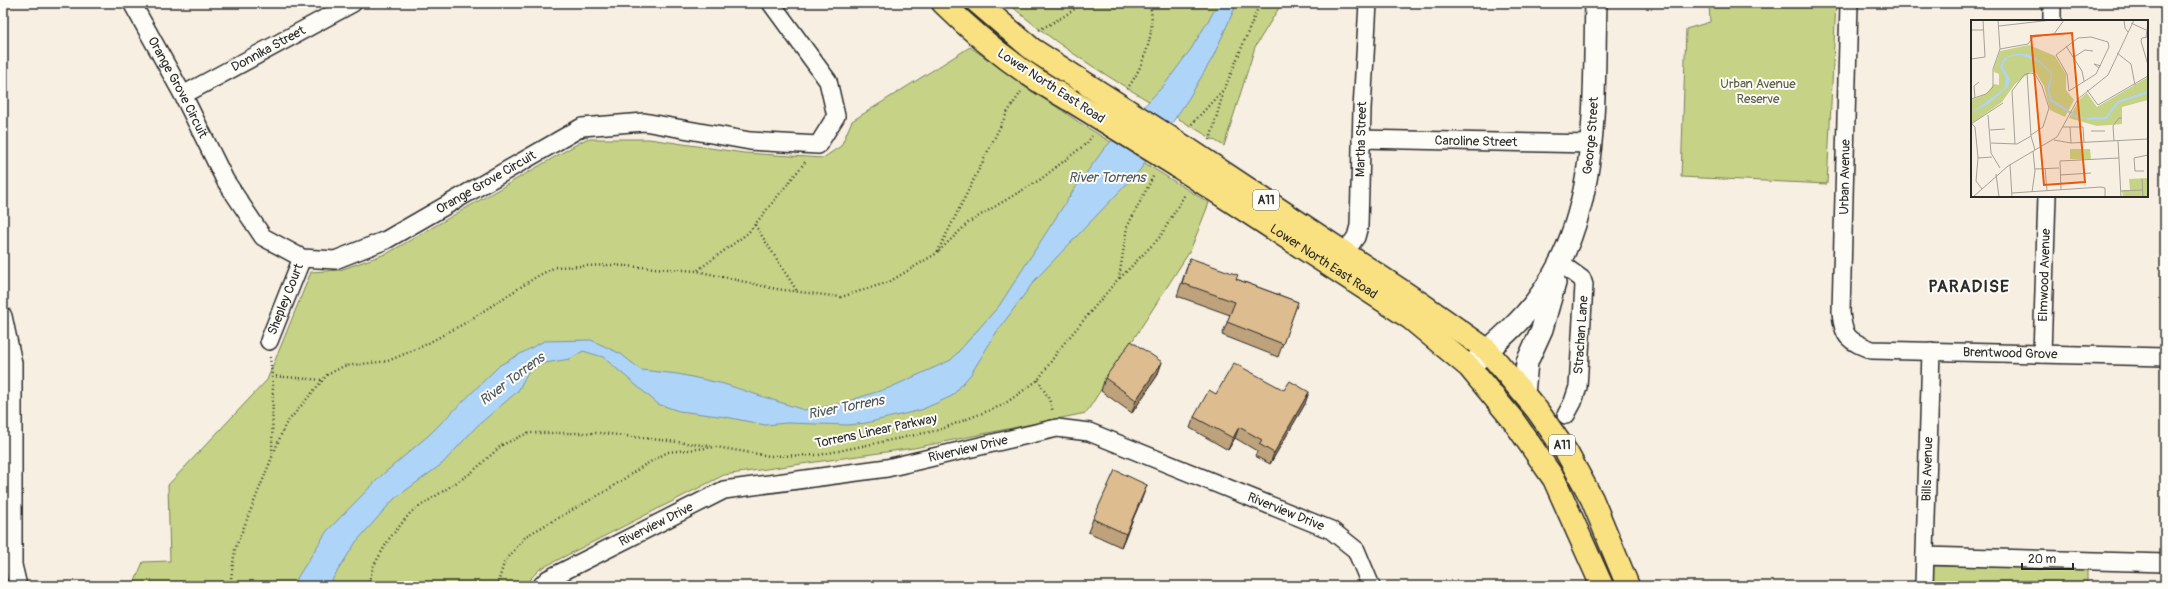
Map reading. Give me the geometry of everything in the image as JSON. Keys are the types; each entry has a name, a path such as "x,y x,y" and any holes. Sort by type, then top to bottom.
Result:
{"main road":[{"name":"Lower North East Road","path":"943,3 980,37 1031,76 1070,100 1177,154"},
{"name":"Lower North East Road","path":"978,3 1020,40 1088,86 1177,154 1339,260 1487,350 1524,394 1567,453 1583,480 1628,586"},
{"name":"Lower North East Road","path":"1339,260 1469,367 1514,420 1554,479 1602,586"}],"street":[{"name":"Orange Grove Circuit","path":"132,3 183,95 225,180 263,237 302,258 335,260 386,240 582,127 644,122 750,141 818,145"},
{"name":"Donnika Street","path":"183,95 353,3"},
{"path":"771,3 828,81 836,116 818,145"},
{"name":"Martha Street","path":"1339,260 1358,232 1368,3"},
{"name":"George Street","path":"1469,367 1522,318 1536,300 1560,263 1571,241 1579,213 1592,144 1596,3"},
{"name":"Urban Avenue","path":"1849,3 1841,312 1842,328 1849,338 1857,344"},
{"path":"2052,3 2052,20"},
{"name":"Caroline Street","path":"1361,139 1592,144"},
{"name":"Elmwood Avenue","path":"2042,354 2047,197"},
{"name":"Shepley Court","path":"269,341 302,258"},
{"name":"George Street","path":"1524,394 1527,362 1542,329 1560,263"},
{"name":"Strachan Lane","path":"1560,263 1582,279 1584,285 1578,387 1573,402 1566,415"},
{"path":"3,316 13,363 12,565 18,586"},
{"name":"Brentwood Grove","path":"1857,344 1872,350 2165,357"},
{"name":"Bills Avenue","path":"1924,586 1931,351"},
{"name":"Riverview Drive","path":"541,586 548,579 724,490 887,468 1057,428 1089,432 1331,530 1356,550 1371,586"},
{"path":"1925,556 2165,563"}],"path":[{"path":"1020,40 1063,17 1083,3"},
{"path":"1126,90 1150,40 1152,11 1149,3"},
{"name":"Torrens Linear Parkway","path":"497,586 504,563 526,536 606,491 643,466 668,452 716,447 770,456 812,455 878,444 939,430 1003,405 1038,380 1061,347 1119,278 1127,227 1150,180 1177,154 1225,88 1260,3"},
{"path":"937,253 1007,113 1031,76"},
{"path":"230,586 235,549 285,425 323,380 344,366 388,361 423,346 465,322 530,280 555,267 611,266 697,271 776,289 841,297 889,282 937,253 969,222 1041,179 1087,143 1096,132"},
{"path":"697,271 748,233 818,145"},
{"path":"755,225 798,292"},
{"path":"269,341 272,376 272,458"},
{"path":"272,376 323,380"},
{"path":"1038,380 1049,399 1057,428"},
{"path":"368,586 373,567 388,539 411,512 471,473 502,445 528,433 601,433 716,447"}],"green space":[{"path":"1008,3 1282,3 1255,47 1224,146 1085,61 1058,43"},
{"name":"Urban Avenue Reserve","path":"1709,3 1836,3 1827,184 1681,177 1686,29 1710,22"},
{"path":"970,47 1080,123 1209,203 1190,251 1086,413 914,448 724,475 540,569 523,586 133,586 143,562 170,561 168,485 267,380 311,272 340,270 388,253 586,139 649,139 744,153 823,158 841,146 852,121"},
{"path":"1933,566 2087,568 2087,586 1933,586"}],"water":[{"name":"River Torrens","path":"1219,3 1237,3 1213,57 1189,98 1140,170 1035,280 996,333 971,374 952,396 921,410 866,423 848,425 787,423 765,425 726,417 679,411 658,404 603,357 583,351 570,359 545,363 529,370 518,391 476,427 442,464 394,499 356,542 328,586 292,586 327,531 382,475 429,435 500,365 544,341 591,340 621,354 641,370 678,374 724,384 804,410 836,405 889,388 951,360 999,306 1073,191 1104,149 1165,84 1191,49"}],"building":[{"path":"1190,258 1238,275 1236,279 1298,302 1283,344 1227,322 1235,302 1182,283"},
{"path":"1131,341 1162,362 1136,400 1105,378"},
{"path":"1234,363 1284,390 1290,381 1309,392 1274,453 1259,444 1262,440 1239,427 1233,438 1194,417 1209,390 1216,394"},
{"path":"1115,470 1147,485 1126,534 1093,519"},
{"path":"1555,582 1556,586 1546,586"}],"district":[{"name":"PARADISE","path":"1969,286"}]}
